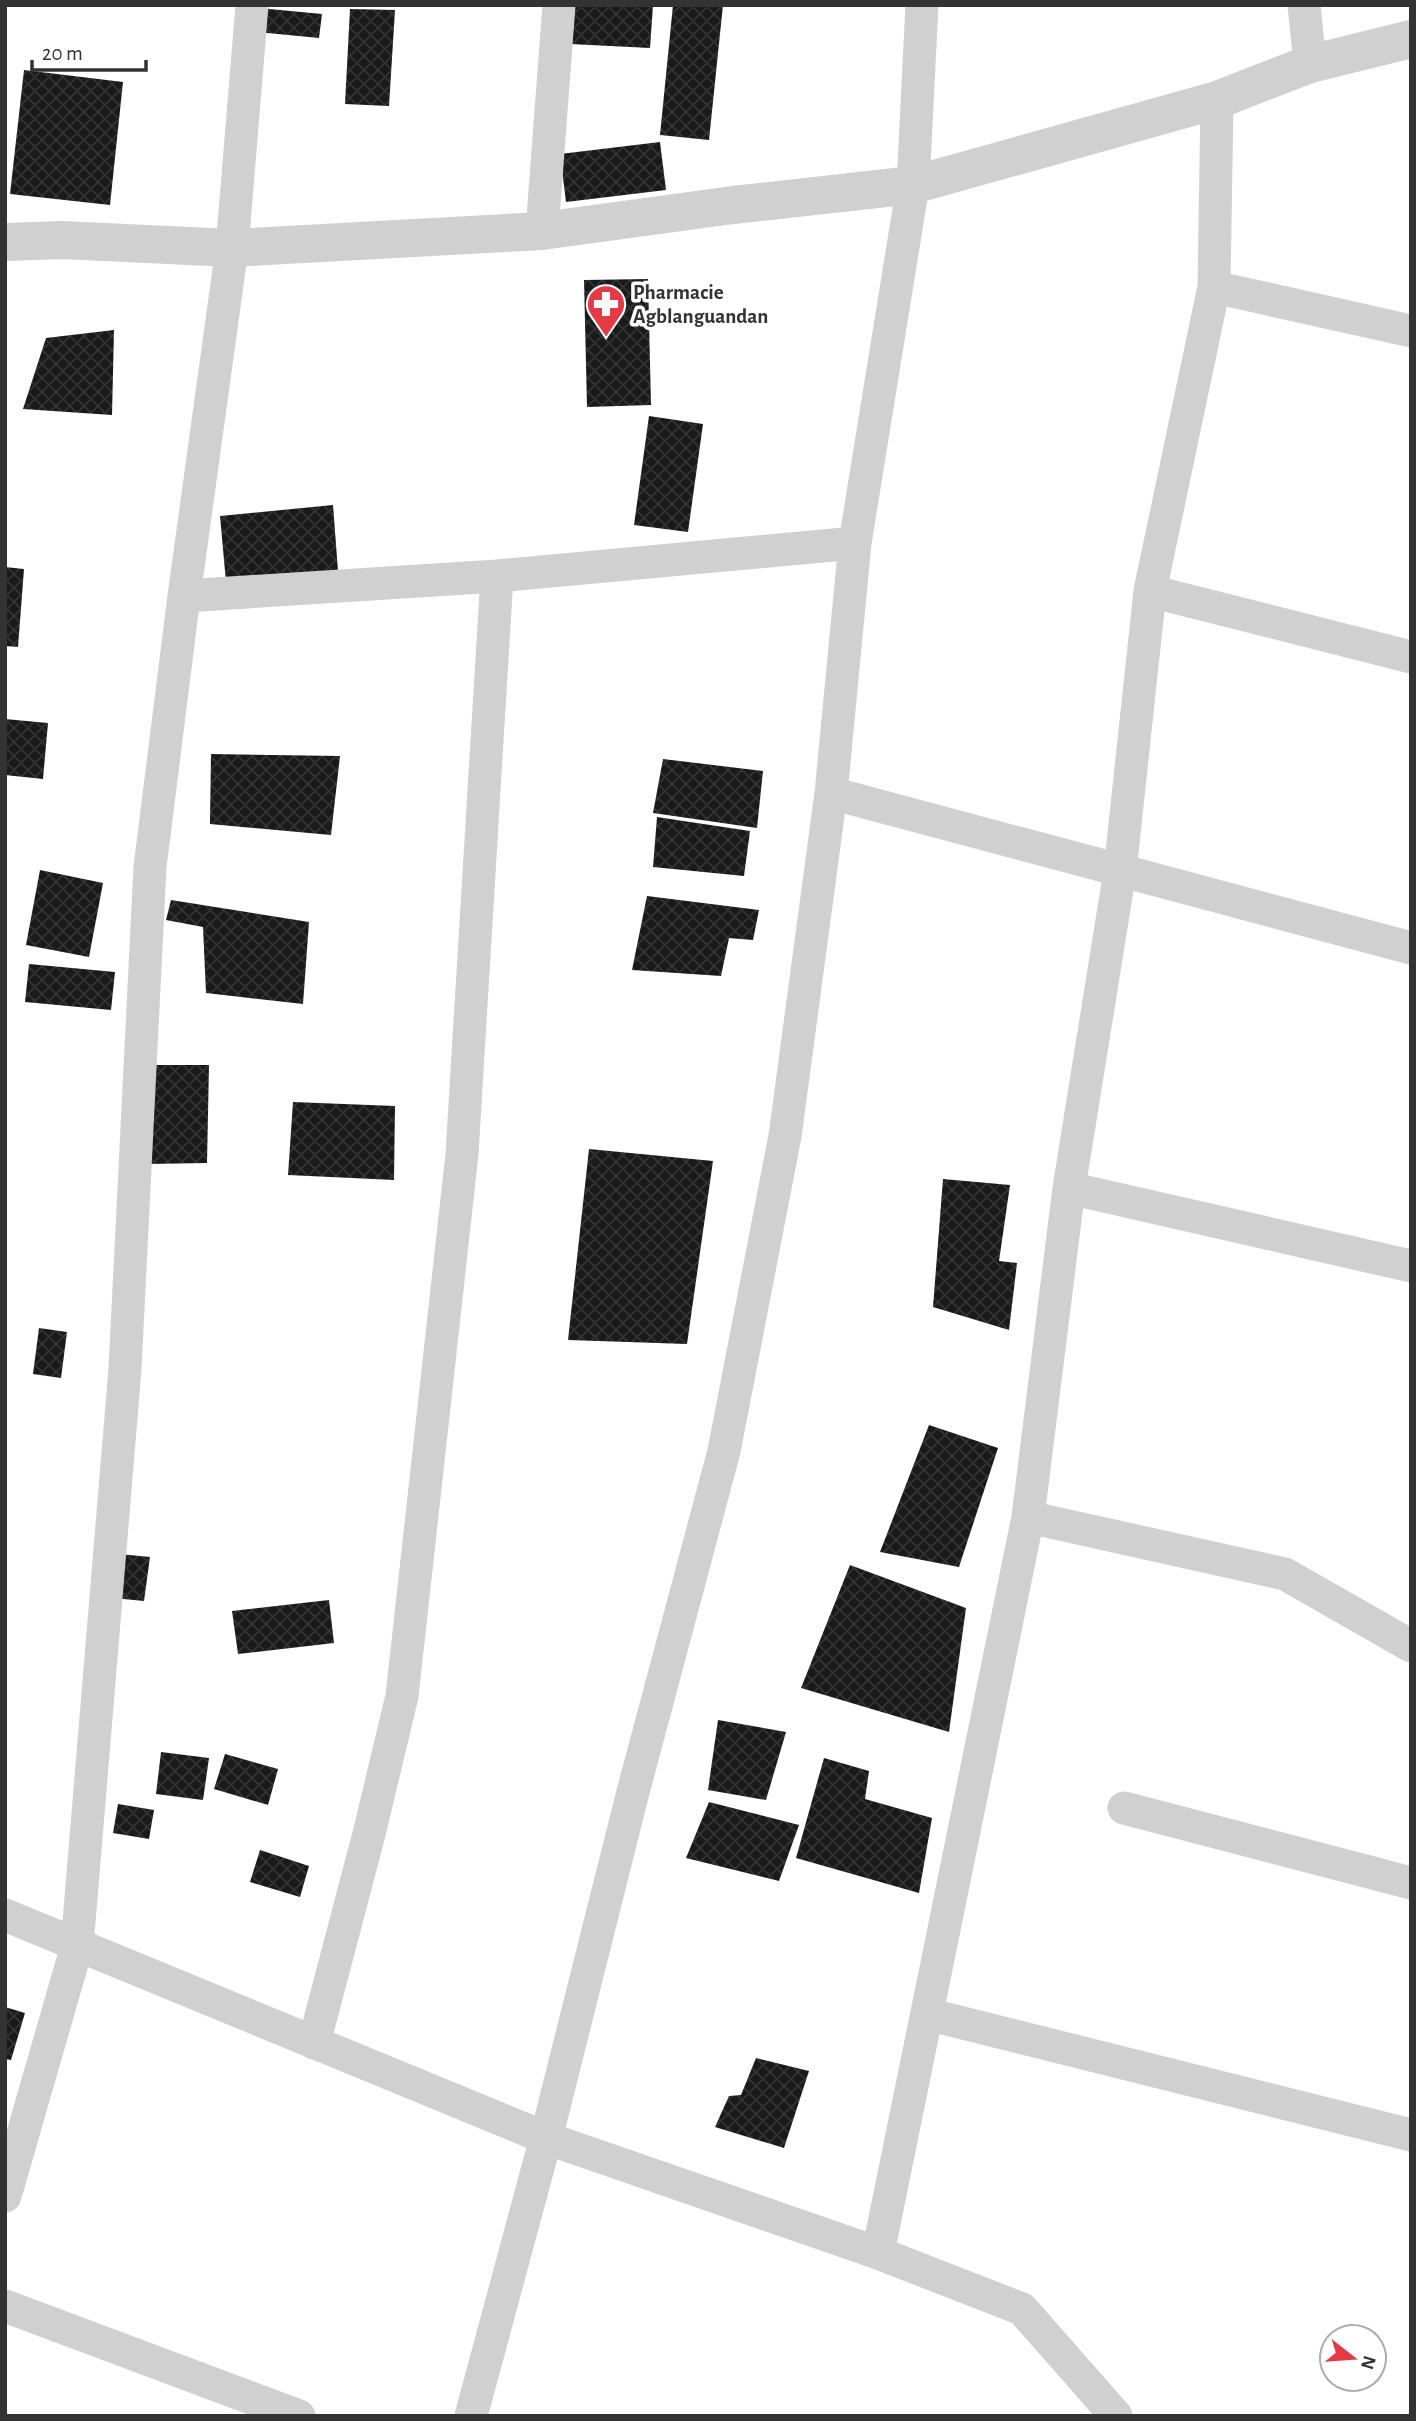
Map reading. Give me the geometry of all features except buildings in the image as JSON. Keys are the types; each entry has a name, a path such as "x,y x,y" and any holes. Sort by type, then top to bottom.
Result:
{"street":[{"path":"5,2196 77,1946 125,1369 150,867 232,248 252,5"},
{"path":"542,231 559,5"},
{"path":"471,2416 724,1451 785,1136 831,793 855,542 913,185 922,5"},
{"path":"1304,5 1310,64"},
{"path":"5,242 62,240 232,248 542,231 733,205 913,185 1217,100 1310,64 1411,39"},
{"path":"877,2253 1028,1517 1069,1188 1120,871 1150,591 1214,287 1217,100"},
{"path":"1214,287 1411,331"},
{"path":"184,596 497,576 855,542"},
{"path":"314,2043 366,1847 402,1696 462,1154 497,576"},
{"path":"1150,591 1411,657"},
{"path":"831,793 1411,948"},
{"path":"1069,1188 1411,1266"},
{"path":"1028,1517 1285,1574 1411,1646"},
{"path":"1124,1808 1411,1883"},
{"path":"5,1915 546,2138 877,2253 1022,2309 1116,2416"},
{"path":"927,2014 1411,2135"},
{"path":"5,2306 299,2416"}],"place":[{"name":"Pharmacie Agblanguandan","path":"606,338"}]}
